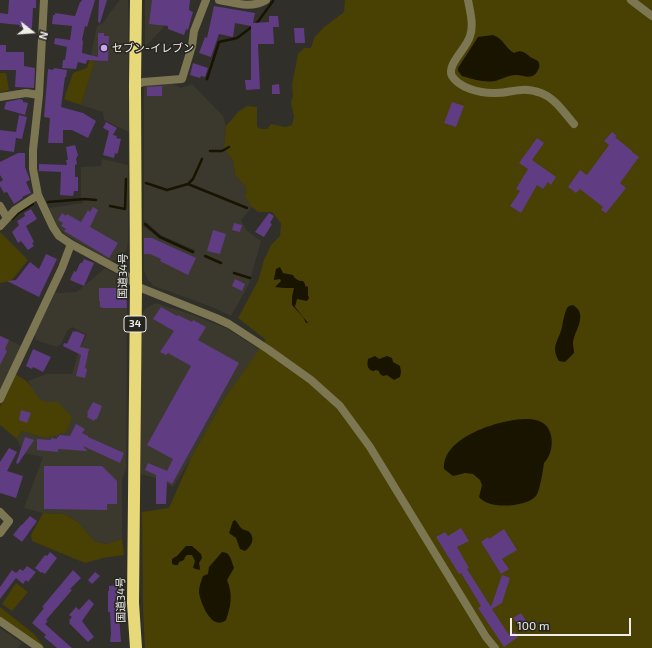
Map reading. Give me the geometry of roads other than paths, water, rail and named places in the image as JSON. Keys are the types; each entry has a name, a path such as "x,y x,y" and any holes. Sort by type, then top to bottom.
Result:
{"highway":[{"name":"国道34号","path":"136,0 136,286 133,603 136,648"}],"street":[{"path":"44,0 39,94 33,150 33,169 38,195 52,227 60,236 71,244 123,272 136,286 229,324 311,380 340,406 370,447 486,637 495,648"},
{"path":"135,86 143,82 182,79 192,46 194,31 206,0"},
{"path":"219,0 249,5 258,4 266,0"},
{"path":"468,0 472,29 466,46 451,68 451,74 455,79 460,84 468,88 493,93 526,88 543,93 552,100 574,124"},
{"path":"630,0 652,16"},
{"path":"0,97 26,93 39,94"},
{"path":"0,226 15,210 38,195"},
{"path":"0,206 7,218"},
{"path":"0,399 62,268 71,244"},
{"path":"0,512 9,522 0,533"},
{"path":"0,622 39,648"}],"waterway":[{"path":"207,79 219,42 237,38 257,23 273,1"},
{"path":"210,151 222,151 229,147"},
{"path":"146,183 167,190 188,184 193,179 202,159"},
{"path":"110,206 125,209 126,179"},
{"path":"188,184 247,208"},
{"path":"48,202 85,199 96,200"},
{"path":"12,219 18,213 33,204"},
{"path":"145,224 160,237 193,252"},
{"path":"205,256 221,263"},
{"path":"234,273 250,278"}],"place":[{"name":"セブン-イレブン","path":"104,48"}]}
